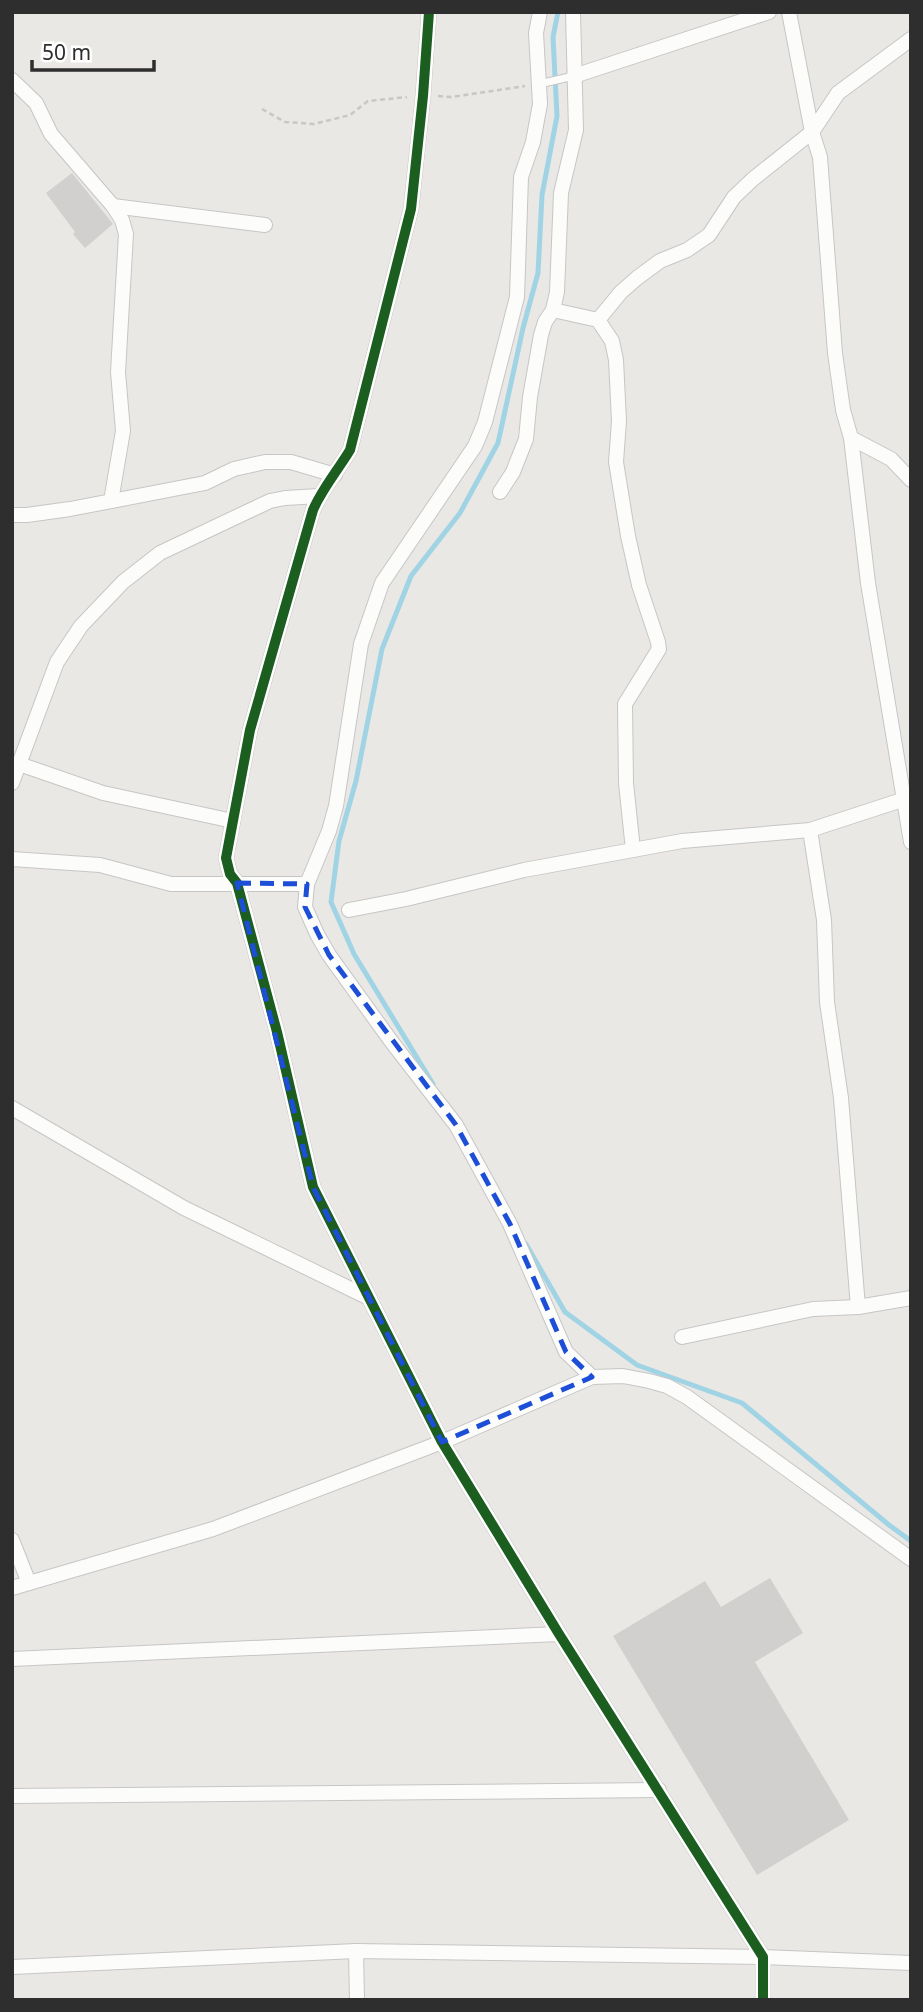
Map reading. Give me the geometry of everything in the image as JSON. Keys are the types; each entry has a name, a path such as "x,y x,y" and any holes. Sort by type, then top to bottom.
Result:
{"street":[{"path":"429,12 424,96 411,209 350,450 319,496 313,510 250,730 226,858 230,874 237,883 277,1032 309,1174 367,1297 442,1441 559,1634 763,1957 763,2000"},
{"path":"540,12 536,33 538,121 521,177 517,297 485,422 475,446 382,583 367,621 361,644 336,806 329,831 307,884 306,907 329,955 456,1125 510,1224 566,1352 592,1377"},
{"path":"500,492 513,472 526,439 541,335 553,310 557,292 561,193 576,130 573,12"},
{"path":"574,76 769,12"},
{"path":"789,12 812,132 820,157 835,353 843,410 851,438 869,583 907,798 911,842"},
{"path":"598,320 621,292 637,278 660,261 687,250 709,235 734,197 752,179 812,132 838,93 911,40"},
{"path":"12,80 36,103 51,134 113,206 122,219 126,234 118,372 123,430 111,501"},
{"path":"113,206 265,225"},
{"path":"553,310 598,320 609,332 612,341 618,378 616,462 620,492 639,584 659,649 625,704 626,783 633,850"},
{"path":"851,438 891,458 911,480"},
{"path":"12,515 27,516 71,509 205,483 234,469 265,462 292,462 335,475"},
{"path":"12,783 57,662 81,626 123,582 160,553 270,501 319,496"},
{"path":"19,764 103,793 233,821"},
{"path":"349,909 406,899 524,870 682,841 810,830 907,798"},
{"path":"810,830 824,920 827,1002 841,1098 858,1307"},
{"path":"12,859 100,865 171,884 307,884"},
{"path":"12,1108 184,1208 367,1297"},
{"path":"682,1337 813,1309 858,1307 911,1298"},
{"path":"12,1588 213,1529 442,1441 592,1377 623,1376 667,1386 687,1397 911,1559"},
{"path":"12,1540 29,1583"},
{"path":"12,1659 559,1634"},
{"path":"12,1796 659,1790"},
{"path":"356,1951 357,2000"},
{"path":"12,1967 356,1951 763,1957 911,1963"}],"lane":[{"path":"539,84 574,76"}],"path":[{"path":"262,109 285,122 314,124 350,115 368,101 424,96 451,97 539,84"}],"highlighted area":[{"path":"237,883 307,884 305,907 329,955 456,1125 510,1224 566,1352 592,1377 442,1442 313,1187"}],"building":[{"path":"72,173 113,224 85,248 46,193"},
{"path":"770,1578 803,1633 755,1662 849,1820 757,1875 613,1636 705,1581 721,1607"}],"waterway":[{"path":"433,1084 354,954 331,902 339,841 356,781 382,649 411,576 460,513 498,443 538,273 542,195 557,116 553,37 558,12"},
{"path":"526,1244 565,1312 637,1365 742,1403 911,1541"}],"cycle path":[{"path":"429,12 411,209 350,450 313,510 250,730 226,858 230,874 237,883 277,1032 313,1187 442,1442 559,1634 763,1957 763,2000"}]}
